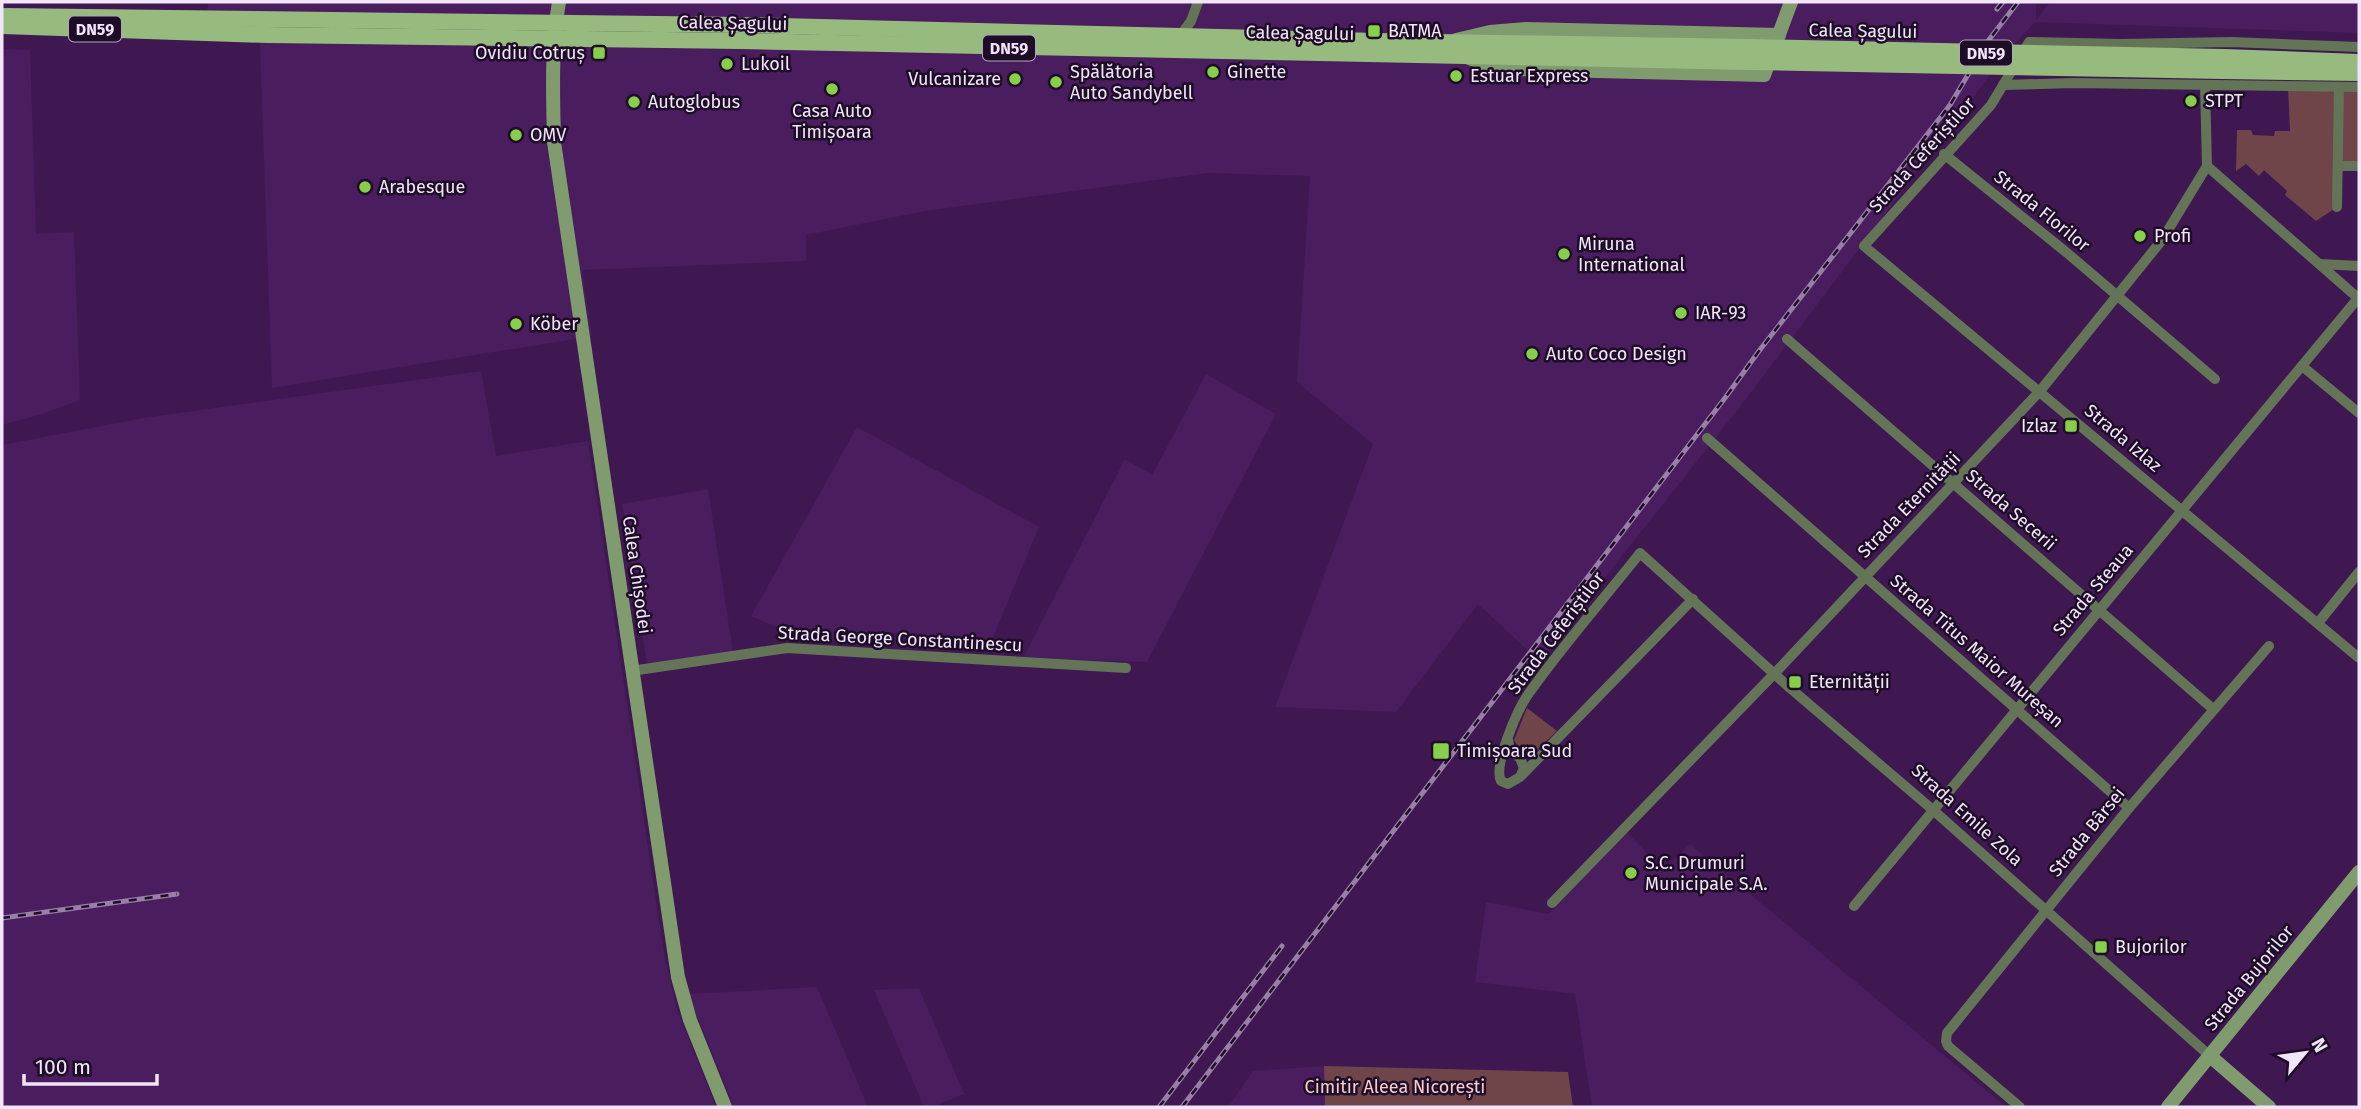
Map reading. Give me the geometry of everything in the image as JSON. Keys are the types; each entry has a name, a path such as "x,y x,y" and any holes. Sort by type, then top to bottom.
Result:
{"main road":[{"name":"Calea Chișodei","path":"559,2 553,40 554,142 631,671 678,977 690,1020 725,1107"},
{"path":"1779,35 1791,2"},
{"name":"Calea Șagului","path":"2,16 555,23 1452,41 1749,54 2224,64 2359,62"},
{"name":"Calea Șagului","path":"2,26 267,35 1464,56 1749,54"},
{"name":"Calea Șagului","path":"1452,41 1490,32 1526,29 1779,35 1763,75 1511,69 1485,65 1464,56"},
{"name":"Calea Șagului","path":"2224,64 2359,73"},
{"name":"Strada Bujorilor","path":"2168,1107 2359,872"},
{"name":"Strada Emile Zola","path":"2210,1056 2269,1107"}],"street":[{"path":"1180,36 1197,6"},
{"path":"1197,6 1201,28 1206,37"},
{"path":"2003,85 2029,42 2231,42 2359,47"},
{"path":"2105,84 2091,72 2087,61 2091,51 2106,44"},
{"path":"2003,85 2074,83 2359,87"},
{"name":"Strada Ceferiștilor","path":"1864,246 1990,105 2003,85"},
{"path":"2205,85 2207,166 2359,297"},
{"path":"2337,207 2339,86"},
{"name":"Strada Florilor","path":"1944,154 2066,252 2215,379"},
{"name":"Strada Eternității","path":"1552,903 1775,673 2040,391 2162,240 2207,166"},
{"path":"2339,166 2359,166"},
{"name":"Strada Izlaz","path":"1864,246 2359,658"},
{"path":"2320,264 2359,266"},
{"name":"Strada Steaua","path":"1854,906 2359,297"},
{"name":"Strada Secerii","path":"1787,339 2213,709"},
{"path":"2302,366 2359,413"},
{"name":"Strada Titus Maior Mureșan","path":"1707,438 2129,808"},
{"name":"Strada Ceferiștilor","path":"1500,762 1527,697 1640,553"},
{"name":"Strada Emile Zola","path":"1640,553 2210,1056"},
{"path":"2318,623 2359,572"},
{"path":"1518,757 1506,756 1500,762 1498,775 1503,783 1513,783 1522,775 1693,599"},
{"name":"Strada Bârsei","path":"2020,1107 1948,1046 1945,1037 2129,808 2269,646"},
{"name":"Strada George Constantinescu","path":"631,671 787,648 1126,668"},
{"path":"1508,739 1508,750 1529,762 1535,760"},
{"path":"1518,757 1524,766 1522,775"}],"shaded area":[{"path":"208,2 2036,2 2036,21 2050,2 2359,2 2359,33 2035,22 2005,55 1743,403 1539,661 1478,604 1396,712 1275,707 1373,444 1297,382 1310,176 1208,173 925,211 806,235 806,261 582,270 592,336 272,388 259,15 207,13"},
{"path":"2,49 30,50 36,234 74,232 80,400 2,425"},
{"path":"481,371 496,456 588,441 664,955 677,1010 716,1107 2,1107 2,445 143,418"},
{"path":"1206,374 1276,414 1147,662 1023,658 1125,459 1152,475"},
{"path":"857,427 1039,527 991,642 892,633 885,647 799,637 751,616"},
{"path":"708,489 733,652 647,664 622,504"},
{"path":"1627,832 1663,870 1690,844 2006,1107 1592,1107 1575,994 1475,982 1486,902 1549,914"},
{"path":"817,987 868,1107 734,1107 688,994"},
{"path":"919,988 964,1094 932,1107 924,1107 874,990"},
{"path":"1324,1066 1325,1107 1228,1107 1253,1071"}],"green space":[{"path":"2288,87 2359,87 2359,166 2338,166 2337,207 2316,221 2285,195 2287,191 2264,170 2259,176 2246,164 2236,171 2237,130 2251,130 2253,135 2274,136 2275,131 2290,131"},
{"path":"1527,708 1557,731 1531,756 1525,756 1514,740"},
{"name":"Cimitir Aleea Nicorești","path":"1324,1066 1568,1072 1573,1107 1325,1107"}],"railway":[{"path":"1997,9 2003,2"},
{"path":"1182,1107 1950,105 1988,41 2018,2"},
{"path":"2,918 177,894"},
{"path":"1159,1107 1282,946"}],"place":[{"name":"BATMA","path":"1374,31"},
{"name":"Ovidiu Cotruș","path":"599,53"},
{"name":"Lukoil","path":"727,64"},
{"name":"Ginette","path":"1213,72"},
{"name":"Estuar Express","path":"1456,76"},
{"name":"Vulcanizare","path":"1015,79"},
{"name":"Spălătoria Auto Sandybell","path":"1056,82"},
{"name":"Casa Auto Timișoara","path":"832,89"},
{"name":"STPT","path":"2191,101"},
{"name":"Autoglobus","path":"634,102"},
{"name":"OMV","path":"516,135"},
{"name":"Arabesque","path":"365,187"},
{"name":"Profi","path":"2140,236"},
{"name":"Miruna International","path":"1564,254"},
{"name":"IAR-93","path":"1681,313"},
{"name":"Köber","path":"516,324"},
{"name":"Auto Coco Design","path":"1532,354"},
{"name":"Izlaz","path":"2071,426"},
{"name":"Eternității","path":"1795,682"},
{"name":"Timișoara Sud","path":"1441,751"},
{"name":"S.C. Drumuri Municipale S.A.","path":"1631,873"},
{"name":"Bujorilor","path":"2101,947"}]}
